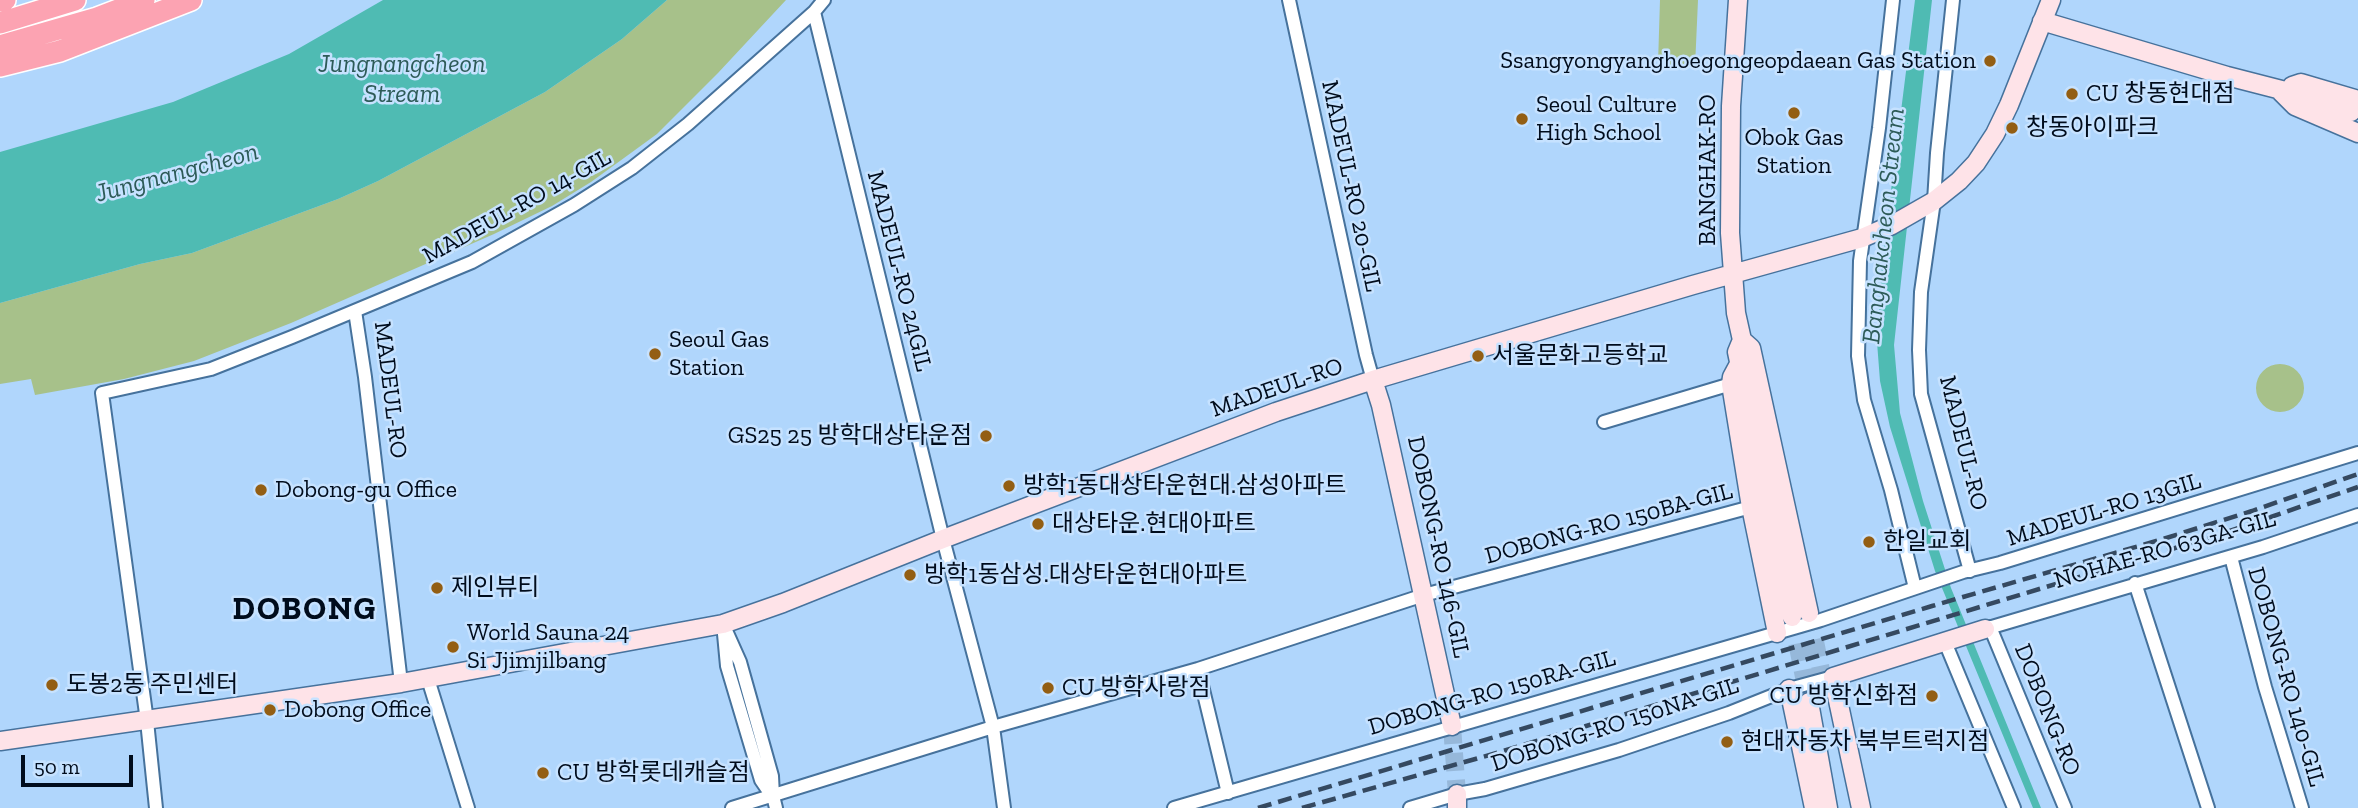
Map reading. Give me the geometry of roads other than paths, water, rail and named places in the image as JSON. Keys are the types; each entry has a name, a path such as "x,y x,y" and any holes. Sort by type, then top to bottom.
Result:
{"highway":[{"path":"0,23 75,0"},
{"path":"0,46 97,18 144,0"},
{"path":"0,66 60,51 191,0"}],"street":[{"name":"MADEUL-RO 14-GIL","path":"147,721 103,393 211,369 472,261 574,205 632,168 688,124 814,12 824,0"},
{"name":"MADEUL-RO 20-GIL","path":"1289,0 1373,380"},
{"name":"BANGHAK-RO","path":"1738,0 1731,106 1730,233 1736,313 1742,340 1737,352 1747,366 1807,616"},
{"path":"1893,0 1862,238 1858,356 1864,400 1891,490 1915,588"},
{"name":"MADEUL-RO","path":"1953,0 1921,292 1919,350 1922,394 1966,571"},
{"path":"1930,204 1968,172 1995,134 2051,0"},
{"name":"MADEUL-RO 24GIL","path":"814,12 943,540 993,727 1004,808"},
{"path":"2042,21 2278,90 2355,106"},
{"path":"2278,90 2295,106 2358,133"},
{"name":"MADEUL-RO","path":"0,741 401,683 723,624 1263,417 1373,380 1862,238 1930,204"},
{"name":"MADEUL-RO","path":"355,311 401,683"},
{"path":"1777,633 1751,507 1731,384 1732,377 1747,366 1767,384 1775,411 1807,616"},
{"name":"DOBONG-RO 146-GIL","path":"1373,380 1381,405 1452,726"},
{"path":"1604,422 1731,384"},
{"name":"MADEUL-RO 13GIL","path":"1807,616 1915,588 2358,453"},
{"name":"DOBONG-RO 150BA-GIL","path":"732,808 774,802 993,727 1198,669 1424,596 1751,507"},
{"name":"NOHAE-RO 63GA-GIL","path":"1988,628 2231,557 2358,515"},
{"name":"DOBONG-RO 140-GIL","path":"2231,557 2265,687 2302,808"},
{"path":"2135,583 2208,808"},
{"name":"DOBONG-RO 150RA-GIL","path":"1174,808 1777,633 1807,616"},
{"path":"723,624 740,662 772,776 774,802"},
{"path":"1861,808 1833,677 1988,628"},
{"name":"DOBONG-RO","path":"1988,628 2065,808"},
{"path":"1949,641 2014,808"},
{"path":"1198,669 1228,793"},
{"name":"DOBONG-RO 150NA-GIL","path":"1410,808 1457,801 1485,789 1619,750 1729,713 1789,689 1833,677"},
{"path":"428,678 468,808"},
{"path":"1789,689 1814,808"},
{"path":"1827,698 1849,808"},
{"path":"1809,702 1829,808"},
{"path":"147,721 156,808"}],"water":[{"name":"Jungnangcheon Stream","path":"383,0 667,0 622,39 545,92 378,181 338,199 192,253 140,264 0,303 0,152 173,102 289,54"},
{"path":"1915,0 1932,0 1894,345 1900,413 1923,501 1951,588 2041,808 2033,808 1935,571 1890,427 1880,381 1877,342 1882,262"}],"tunnel":[{"path":"1809,613 1827,699"},
{"path":"1792,617 1809,702"},
{"path":"1452,726 1457,794"}],"railway":[{"path":"1258,808 2163,539 2358,474"},
{"path":"1302,808 1500,752 2218,535 2358,487"}],"place":[{"name":"Ssangyongyanghoegongeopdaean Gas Station","path":"1990,61"},
{"name":"CU 창동현대점","path":"2072,94"},
{"name":"Obok Gas Station","path":"1794,113"},
{"name":"Seoul Culture High School","path":"1522,119"},
{"name":"창동아이파크","path":"2012,128"},
{"name":"Seoul Gas Station","path":"655,354"},
{"name":"서울문화고등학교","path":"1478,356"},
{"name":"GS25 25 방학대상타운점","path":"986,436"},
{"name":"방학1동대상타운현대.삼성아파트","path":"1009,486"},
{"name":"Dobong-gu Office","path":"261,490"},
{"name":"대상타운.현대아파트","path":"1038,524"},
{"name":"한일교회","path":"1869,542"},
{"name":"방학1동삼성.대상타운현대아파트","path":"910,575"},
{"name":"제인뷰티","path":"437,588"},
{"name":"World Sauna 24 Si Jjimjilbang","path":"453,647"},
{"name":"도봉2동 주민센터","path":"52,685"},
{"name":"CU 방학사랑점","path":"1048,688"},
{"name":"CU 방학신화점","path":"1932,696"},
{"name":"Dobong Office","path":"270,710"},
{"name":"현대자동차 북부트럭지점","path":"1727,742"},
{"name":"CU 방학롯데캐슬점","path":"543,773"}],"district":[{"name":"DOBONG","path":"305,610"}],"water label":[{"name":"Jungnangcheon","path":"177,173"},
{"name":"Banghakcheon Stream","path":"1884,226"}]}
